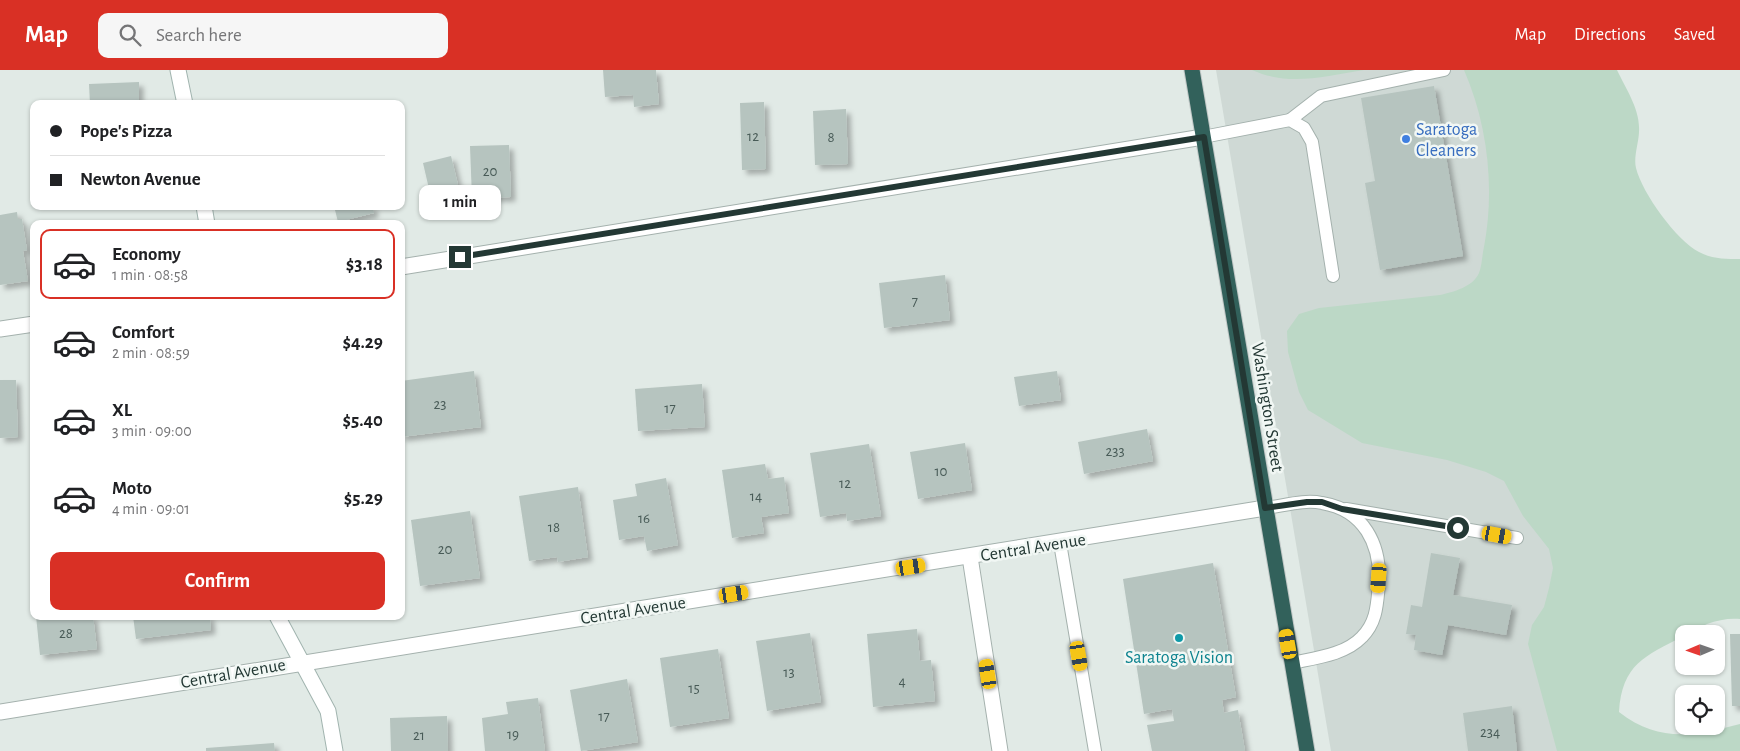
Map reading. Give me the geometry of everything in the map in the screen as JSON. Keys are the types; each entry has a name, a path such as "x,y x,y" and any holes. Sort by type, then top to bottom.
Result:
{"highway":[{"name":"Washington Street","path":"1192,70 1307,751"}],"street":[{"path":"178,70 184,100"},
{"path":"405,266 1204,137"},
{"path":"0,329 30,325"},
{"name":"Central Avenue","path":"0,712 302,661 970,558 1265,508"},
{"path":"970,558 1000,751"},
{"path":"279,620 328,711 335,751"}],"lane":[{"path":"1204,137 1290,120 1321,96 1444,70"},
{"path":"1290,120 1304,128 1312,142 1333,276"},
{"path":"1265,508 1307,502 1322,502 1342,509 1516,538"},
{"path":"1292,663 1334,653 1348,647 1362,638 1371,626 1377,609 1379,578 1377,554 1371,536 1360,520 1342,509"},
{"path":"1060,543 1095,751"}],"shaded area":[{"path":"1216,70 1495,70 1582,604 1558,751 1331,751"}],"green space":[{"path":"1252,70 1364,70 1307,79 1294,79 1266,75"},
{"path":"1464,70 1617,70 1637,112 1639,132 1635,158 1636,168 1645,190 1653,203 1681,238 1699,252 1724,259 1740,259 1740,619 1715,621 1705,625 1675,625 1675,641 1647,656 1631,672 1621,696 1619,712 1648,729 1675,735 1725,735 1725,728 1740,724 1740,751 1557,751 1528,644 1532,625 1544,607 1553,568 1549,549 1523,516 1504,481 1486,472 1447,460 1362,443 1308,410 1299,392 1288,352 1287,331 1299,314 1319,308 1440,295 1467,285 1479,273 1487,225 1489,180 1484,135"}],"building":[{"path":"603,70 656,70 659,104 634,107 633,95 605,97"},
{"path":"139,82 139,100 90,100 89,84"},
{"name":"Saratoga Cleaners","path":"1434,86 1463,256 1380,270 1365,183 1375,181 1361,98"},
{"path":"764,102 766,169 742,170 740,103"},
{"path":"846,109 848,164 815,165 813,111"},
{"path":"509,145 511,197 472,198 470,146"},
{"path":"451,156 458,185 430,193 423,163"},
{"path":"335,210 374,210 374,213 346,220 338,220"},
{"path":"17,212 18,219 22,219 27,250 23,251 28,281 0,285 0,215"},
{"path":"945,275 950,320 884,328 879,283"},
{"path":"474,371 481,427 405,436 405,380"},
{"path":"1057,371 1061,400 1019,406 1014,377"},
{"path":"0,380 16,380 18,437 0,438"},
{"path":"702,384 705,427 638,431 635,389"},
{"path":"1147,429 1153,461 1084,474 1078,442"},
{"path":"965,443 972,490 918,499 910,452"},
{"path":"869,444 881,516 847,521 846,513 820,517 810,453"},
{"path":"765,464 768,479 784,477 789,513 761,517 764,533 732,538 722,470"},
{"path":"666,478 678,545 647,551 644,536 619,540 613,500 637,496 635,484"},
{"path":"578,487 588,557 558,562 557,557 529,561 519,496"},
{"path":"470,511 480,578 420,586 411,520"},
{"path":"1431,553 1460,558 1453,595 1512,605 1506,635 1448,625 1442,655 1414,650 1416,635 1406,634 1411,605 1422,607"},
{"name":"Saratoga Vision","path":"1213,563 1236,697 1222,700 1224,713 1238,710 1245,751 1152,751 1147,725 1174,721 1172,709 1144,714 1123,579"},
{"path":"36,620 93,620 97,649 40,655"},
{"path":"134,620 210,620 211,630 136,639"},
{"path":"917,629 920,661 931,660 935,701 873,707 867,634"},
{"path":"810,633 821,702 767,711 756,641"},
{"path":"1730,634 1740,634 1740,706 1732,706"},
{"path":"718,649 729,718 670,727 660,658"},
{"path":"627,679 638,742 581,751 570,690"},
{"path":"538,698 545,751 485,751 482,718 508,714 506,702"},
{"path":"1512,706 1517,751 1468,751 1463,713"},
{"path":"447,716 448,751 391,751 390,718"},
{"path":"274,743 275,751 206,751 206,748"}],"place":[{"name":"Saratoga Cleaners","path":"1406,139"},
{"name":"Saratoga Vision","path":"1179,638"}],"route":[{"path":"460,257 1204,137 1265,508 1307,502 1322,502 1342,509 1458,528"}]}
